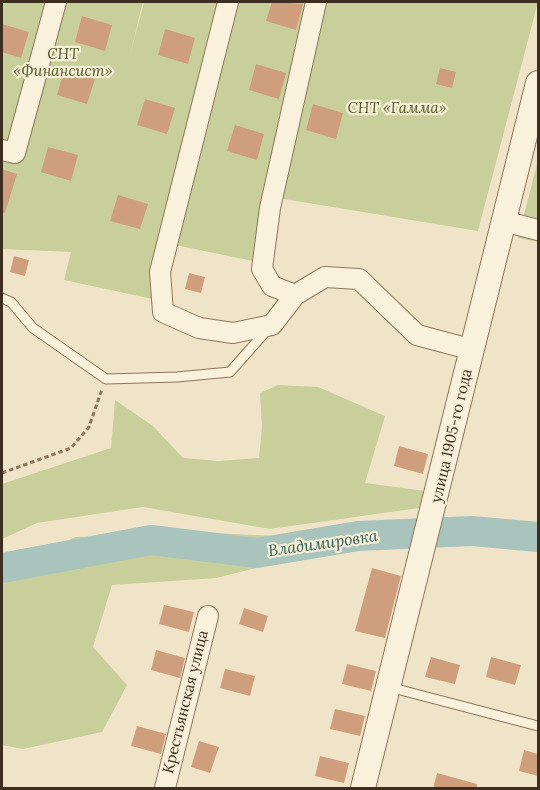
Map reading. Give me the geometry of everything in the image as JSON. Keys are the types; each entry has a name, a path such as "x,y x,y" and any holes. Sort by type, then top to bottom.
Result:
{"street":[{"path":"8,152 56,2"},
{"path":"228,2 160,272 163,312 199,328 233,333 272,325 295,295 325,277 359,279 417,335 473,350"},
{"path":"295,295 272,286 262,269 270,208 316,2"},
{"name":"улица 1905-го года","path":"363,789 422,562 538,83"},
{"path":"503,221 538,230"},
{"name":"Крестьянская улица","path":"165,789 208,616"}],"lane":[{"path":"2,298 12,302 33,328 106,379 177,377 230,372 272,325"},
{"path":"389,687 538,726"}],"path":[{"path":"2,473 71,448 89,427 106,379"}],"green space":[{"name":"СНТ «Гамма»","path":"2,2 143,2 130,55 144,2 538,2 478,231 266,196 253,261 175,245 157,300 64,280 71,252 2,249"},
{"path":"538,160 538,242 518,238"},
{"path":"278,385 318,387 385,416 365,483 426,491 426,507 270,529 143,507 37,523 2,539 2,484 111,448 115,400 153,426 183,458 218,461 259,458 262,427 260,393"},
{"path":"208,533 279,536 281,562 216,578 112,585 93,647 127,685 102,732 23,749 2,745 2,573 75,537"}],"building":[{"path":"272,2 303,4 296,30 266,21"},
{"path":"82,16 112,25 105,51 75,42"},
{"path":"2,24 29,32 21,58 2,52"},
{"path":"165,29 195,38 188,64 158,55"},
{"path":"256,64 286,73 279,99 249,90"},
{"path":"440,68 456,72 452,88 436,84"},
{"path":"64,70 95,79 87,104 57,95"},
{"path":"145,99 175,108 167,134 137,125"},
{"path":"313,104 343,113 336,139 306,130"},
{"path":"235,125 264,134 257,160 227,151"},
{"path":"48,147 78,155 71,181 41,172"},
{"path":"2,169 17,174 5,213 2,212"},
{"path":"118,195 148,204 140,229 110,221"},
{"path":"14,256 29,260 25,276 10,272"},
{"path":"189,273 205,277 201,293 185,289"},
{"path":"399,446 428,454 423,474 394,466"},
{"path":"372,568 401,576 385,638 355,631"},
{"path":"164,605 194,612 189,632 159,624"},
{"path":"244,608 268,616 263,632 239,624"},
{"path":"156,650 185,658 180,678 151,670"},
{"path":"431,657 460,665 455,684 425,677"},
{"path":"491,657 521,665 515,685 486,677"},
{"path":"347,664 376,671 371,691 342,684"},
{"path":"225,669 255,676 250,696 220,688"},
{"path":"335,709 365,716 360,736 330,729"},
{"path":"137,726 166,734 161,754 131,746"},
{"path":"199,741 219,747 210,773 191,767"},
{"path":"524,750 538,754 538,776 519,771"},
{"path":"320,756 349,763 344,783 315,776"},
{"path":"437,773 477,784 477,789 433,789"}],"waterway":[{"name":"Владимировка","path":"2,568 151,540 257,553 358,536 472,531 538,537"}],"park label":[{"name":"СНТ «Финансист»","path":"63,64"}]}
